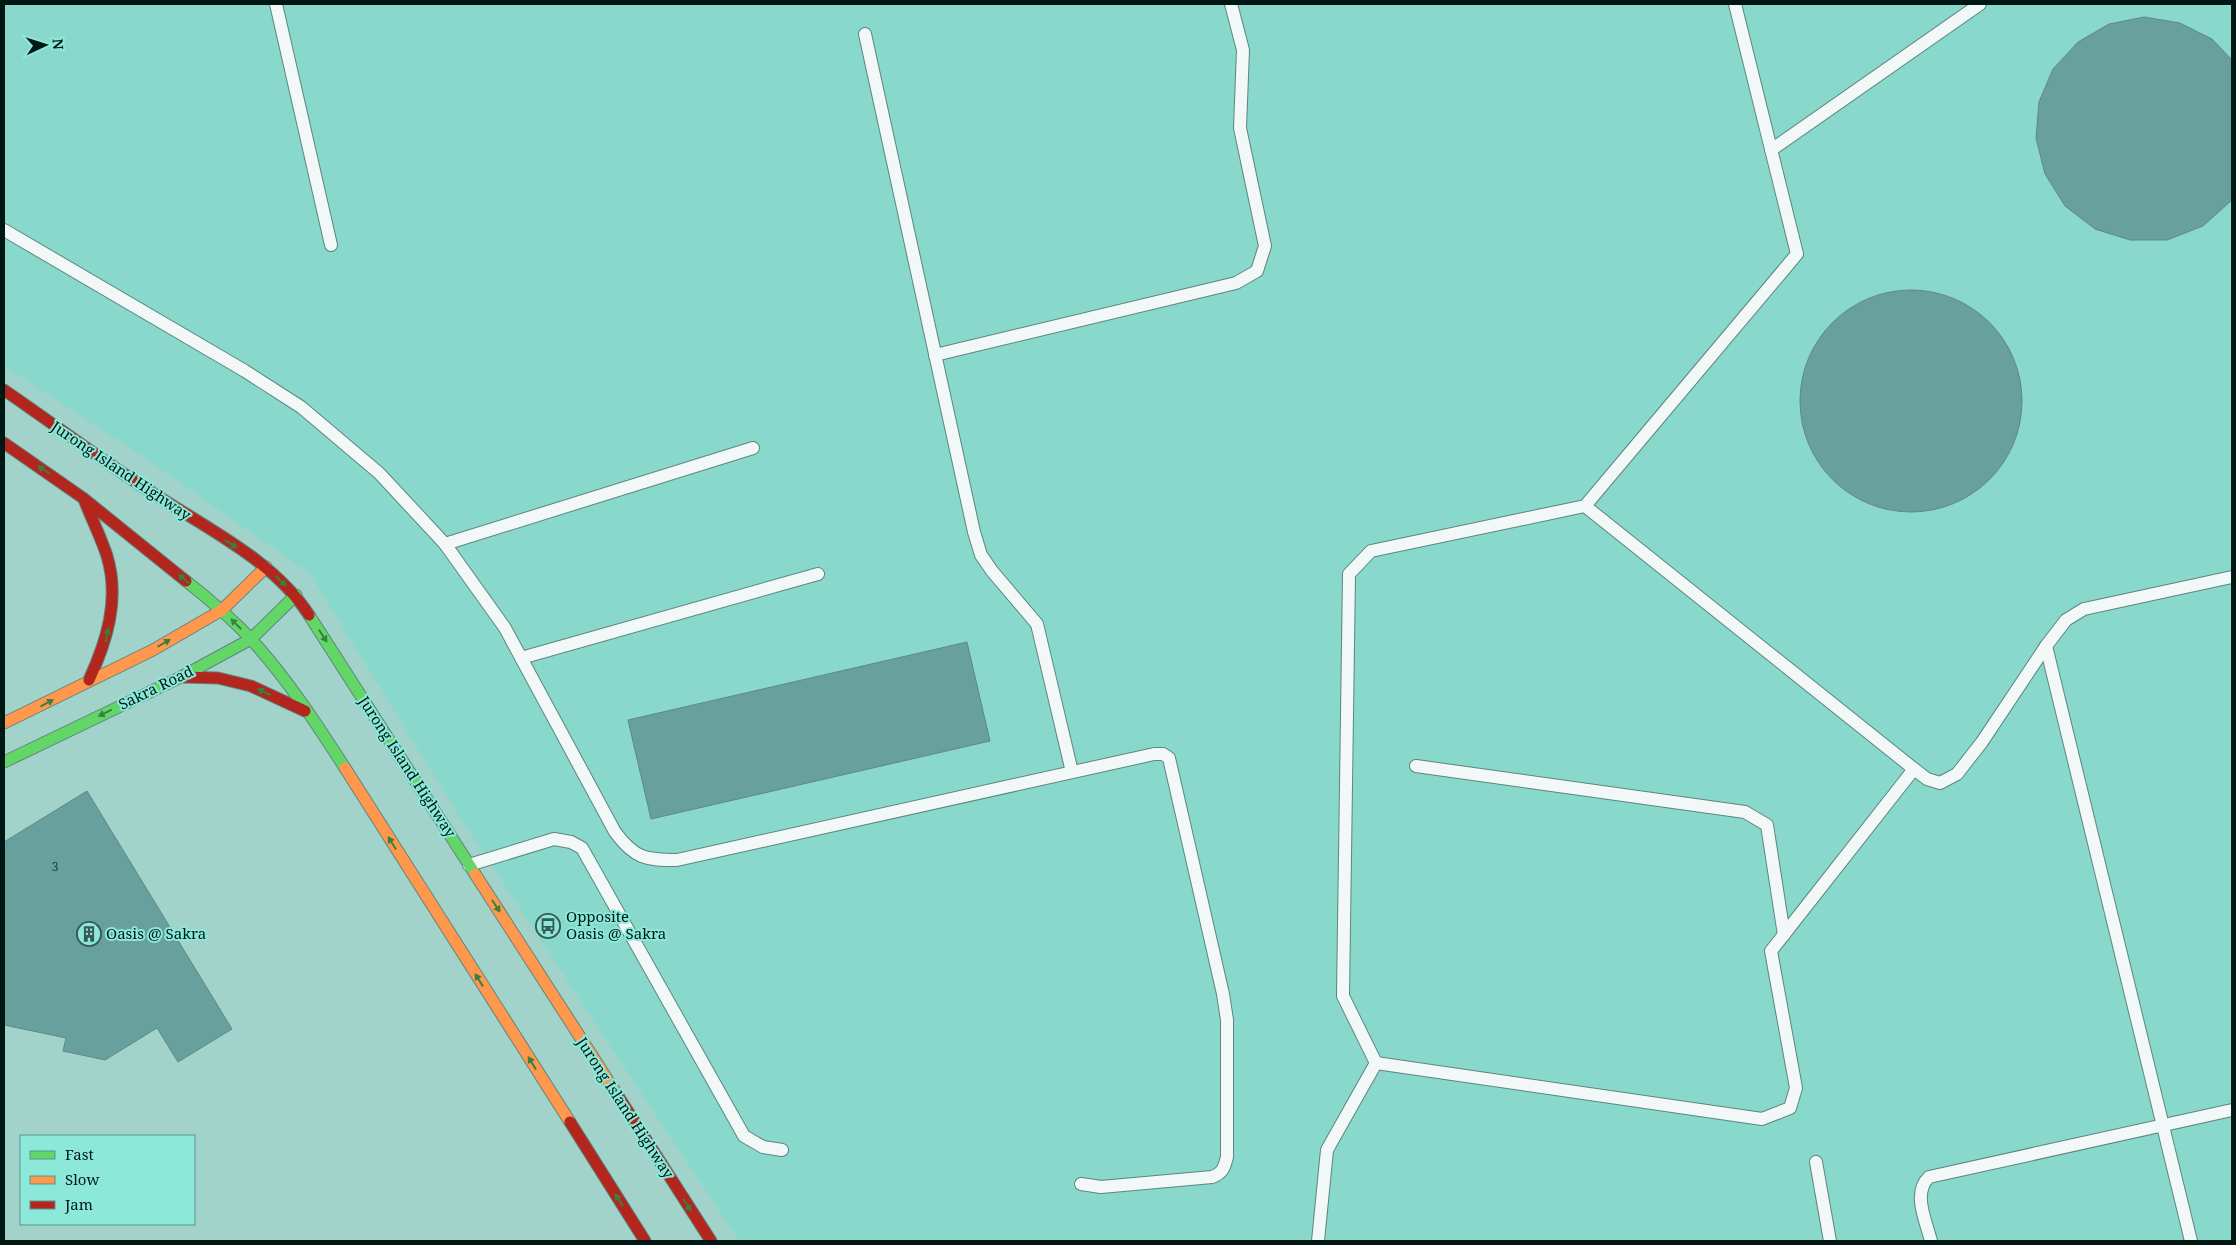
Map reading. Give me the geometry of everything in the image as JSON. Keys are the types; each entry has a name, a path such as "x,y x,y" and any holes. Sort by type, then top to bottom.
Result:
{"main road":[{"name":"Jurong Island Highway","path":"4,390 146,489 266,567 296,595 710,1241"},
{"path":"4,443 83,498 222,610 251,638 309,712 645,1241"},
{"path":"83,498 110,567 114,604 105,647 89,680"},
{"path":"4,723 153,650 222,610 266,567"},
{"name":"Sakra Road","path":"4,762 181,677 251,638 296,595"},
{"path":"181,677 218,678 251,686 309,712"}],"lane":[{"path":"276,4 331,245"},
{"path":"935,355 1236,284 1257,271 1265,246 1240,128 1243,50 1231,4"},
{"path":"1376,1063 1342,996 1349,574 1371,551 1585,506 1797,254 1735,4"},
{"path":"1771,150 1980,4"},
{"path":"865,34 935,355 982,555 992,571 1037,624 1072,772"},
{"path":"4,230 245,371 301,407 378,472 445,544 505,628 615,832 631,851 641,857 654,860 677,860 1154,754 1163,754 1169,758 1217,966 1227,1020 1226,1157 1224,1168 1219,1174 1212,1177 1101,1187 1081,1184"},
{"path":"445,544 753,448"},
{"path":"1585,506 1914,769 1927,779 1940,783 1957,774 1982,742 2046,646 2066,620 2084,609 2232,577"},
{"path":"521,658 818,574"},
{"path":"2046,646 2191,1241"},
{"path":"1416,766 1745,812 1767,825 1784,935"},
{"path":"1376,1063 1762,1119 1790,1108 1796,1088 1771,951 1914,769"},
{"path":"469,865 554,839 571,842 582,848 744,1136 763,1147 782,1150"},
{"path":"1318,1241 1328,1150 1376,1063"},
{"path":"1931,1241 1920,1196 1922,1184 1929,1177 2232,1110"},
{"path":"1816,1162 1830,1241"}],"shaded area":[{"path":"4,4 2232,4 2232,1241 739,1241 461,819 310,574 145,458 4,366"}],"building":[{"path":"2144,17 2180,23 2212,39 2232,60 2232,200 2203,226 2167,240 2130,240 2095,229 2065,206 2045,174 2036,138 2039,102 2053,69 2078,42 2109,24"},
{"path":"1911,290 1943,295 1953,299 1972,309 1989,323 2003,340 2013,359 2017,369 2022,401 2017,433 2013,443 2003,462 1989,479 1972,493 1953,503 1943,507 1911,512 1879,507 1869,503 1850,493 1833,479 1819,462 1809,443 1805,433 1800,401 1805,369 1809,359 1819,340 1833,323 1850,309 1869,299 1879,295"},
{"path":"967,642 990,741 651,819 628,720"},
{"name":"Oasis @ Sakra","path":"87,791 232,1029 178,1062 157,1028 105,1060 63,1051 66,1038 4,1025 4,842"}],"traffic: fast":[{"path":"186,581 227,615 276,668 345,768"},
{"path":"4,762 181,677 251,639 296,595"},
{"path":"309,615 475,874"}],"traffic: slow":[{"path":"4,723 153,650 222,610 266,567"},
{"path":"345,768 570,1122"},
{"path":"475,874 618,1096"}],"traffic: jam":[{"path":"4,390 130,478 256,560 294,595 309,615"},
{"path":"4,443 83,498 186,581"},
{"path":"84,499 107,556 112,588 110,620 89,680"},
{"path":"181,677 218,678 251,686 305,711"},
{"path":"618,1096 711,1241"},
{"path":"570,1122 645,1241"}],"place":[{"name":"Opposite Oasis @ Sakra","path":"548,926"},
{"name":"Oasis @ Sakra","path":"89,934"}]}
